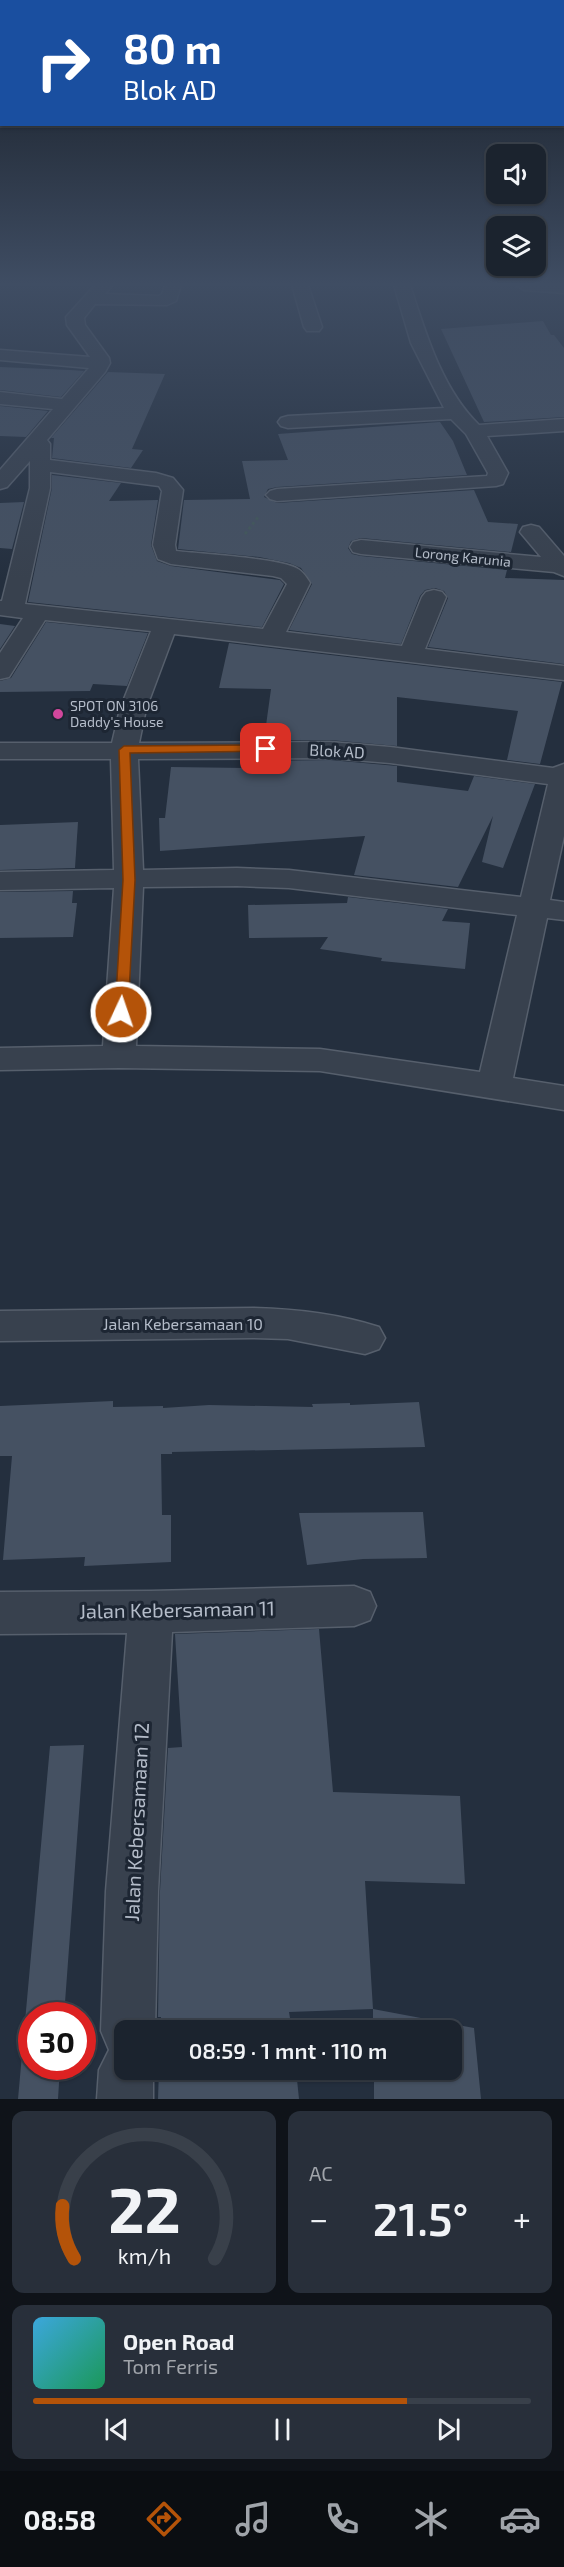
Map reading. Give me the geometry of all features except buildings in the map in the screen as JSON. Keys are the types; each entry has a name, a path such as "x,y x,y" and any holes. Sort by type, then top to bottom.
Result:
{"street":[{"path":"0,483 88,383"},
{"path":"277,495 496,480 498,473 474,430 456,413 441,383"},
{"path":"0,398 67,405"},
{"path":"288,422 456,413"},
{"path":"474,430 564,425"},
{"path":"30,449 166,482 173,490 164,545 166,554 171,557 276,569 296,578 299,583 271,637"},
{"path":"30,449 40,488 33,527 6,609 271,637 564,673"},
{"path":"531,532 563,567"},
{"name":"Lorong Karunia","path":"361,547 563,567"},
{"path":"411,654 434,597"},
{"path":"0,672 39,611"},
{"path":"118,1057 129,880 124,750 133,709 165,627"},
{"name":"Blok AD","path":"0,751 330,750 564,776"},
{"path":"494,1086 564,776"},
{"path":"0,881 237,877 289,879 564,911"},
{"path":"0,1059 118,1057 321,1060 564,1098"},
{"name":"Jalan Kebersamaan 10","path":"0,1326 288,1324 365,1338"},
{"name":"Jalan Kebersamaan 11","path":"0,1613 150,1612 354,1606"},
{"name":"Jalan Kebersamaan 12","path":"128,2020 132,1892 150,1612"},
{"path":"125,2099 126,2080"}],"path":[{"path":"221,563 277,495"}],"place":[{"name":"SPOT ON 3106 Daddy's House","path":"58,714"}],"route":[{"path":"121,1012 129,880 124,750 266,749"}]}
